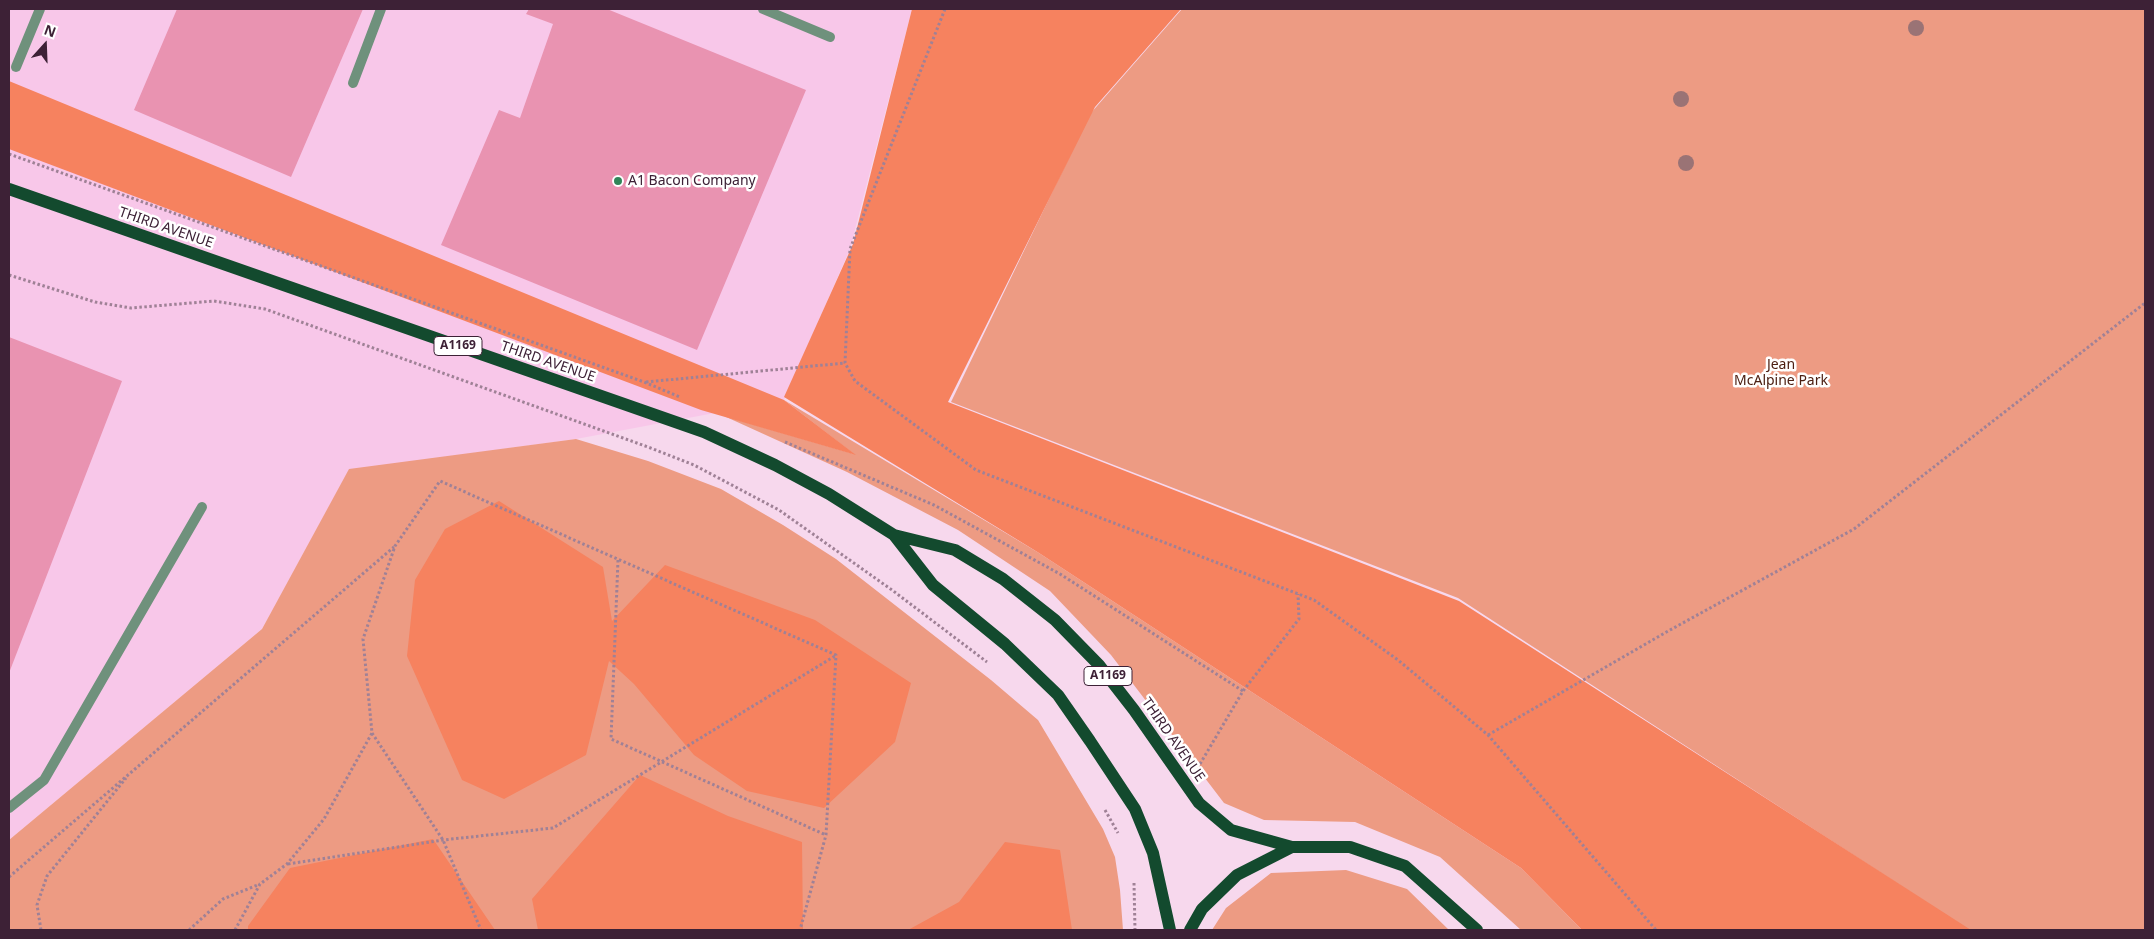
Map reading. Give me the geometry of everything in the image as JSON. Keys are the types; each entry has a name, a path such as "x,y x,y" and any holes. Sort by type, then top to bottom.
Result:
{"main road":[{"name":"THIRD AVENUE","path":"9,188 704,432 776,465 894,534 955,550 1003,578 1048,614 1099,665 1134,710 1199,803 1231,830 1292,848"},
{"name":"THIRD AVENUE","path":"894,534 932,585 1006,644 1058,695 1135,808 1153,853 1170,930"},
{"path":"1190,930 1202,909 1236,875 1292,848 1350,847 1405,866 1477,930"}],"lane":[{"path":"16,67 40,9"},
{"path":"353,83 381,9"},
{"path":"762,9 830,37"},
{"path":"9,808 44,780 202,507"}],"path":[{"path":"944,9 850,249 845,363 855,381 976,470 1314,600 1398,660 1488,735 1656,930"},
{"path":"9,154 644,382 845,363"},
{"path":"9,275 95,302 131,308 214,301 265,309 658,450 711,474 778,510 892,590 993,667"},
{"path":"1488,735 1670,630 1854,529 2145,303"},
{"path":"9,876 395,546 440,481 836,655"},
{"path":"395,546 363,639 372,733 443,840 481,930"},
{"path":"618,560 611,739 826,835"},
{"path":"1198,768 1243,691 1299,620 1298,594"},
{"path":"287,864 443,840 553,828 836,655"},
{"path":"800,930 826,835 836,655"},
{"path":"189,930 223,899 260,884 287,864 324,819 372,733"},
{"path":"41,930 37,906 46,876 131,772"},
{"path":"1102,804 1119,835"},
{"path":"1132,876 1134,884 1135,930"},
{"path":"235,930 260,884"}],"shaded area":[{"path":"9,9 912,9 850,249 784,400 576,439 349,470 262,629 9,840"},
{"path":"912,9 1181,9 1095,107 948,402 1459,601 1971,930 1582,930 1521,868 1039,553 784,397 853,244"},
{"path":"9,81 784,400 856,455 701,410 9,149"},
{"path":"499,501 603,567 612,621 665,565 815,620 911,683 895,742 824,808 747,791 694,755 634,684 609,661 586,755 504,799 462,780 407,656 415,580 445,529"},
{"path":"640,775 728,816 802,842 803,930 538,930 532,899"},
{"path":"433,839 495,930 248,930 248,926 290,868"},
{"path":"1005,842 1060,850 1072,930 908,930 959,902"}],"green space":[{"name":"Jean McAlpine Park","path":"1182,9 2145,9 2145,930 1969,930 1458,598 951,402 1090,114"},
{"path":"784,400 1039,553 1521,868 1582,930 1521,930 1440,857 1355,822 1264,820 1224,803 1111,655 1050,591 958,530 847,472 724,416 854,454"},
{"path":"576,439 648,461 721,489 783,525 836,559 991,680 1038,720 1103,829 1115,857 1123,930 9,930 9,840 262,629 349,469"},
{"path":"1346,870 1407,889 1449,930 1212,930 1226,908 1271,873"}],"building":[{"path":"177,9 363,9 291,177 134,110"},
{"name":"A1 Bacon Company","path":"529,9 607,9 806,90 697,350 441,245 499,110 520,118 553,24 526,14"},
{"path":"9,337 122,381 9,673"}],"place":[{"name":"A1 Bacon Company","path":"618,181"}]}
